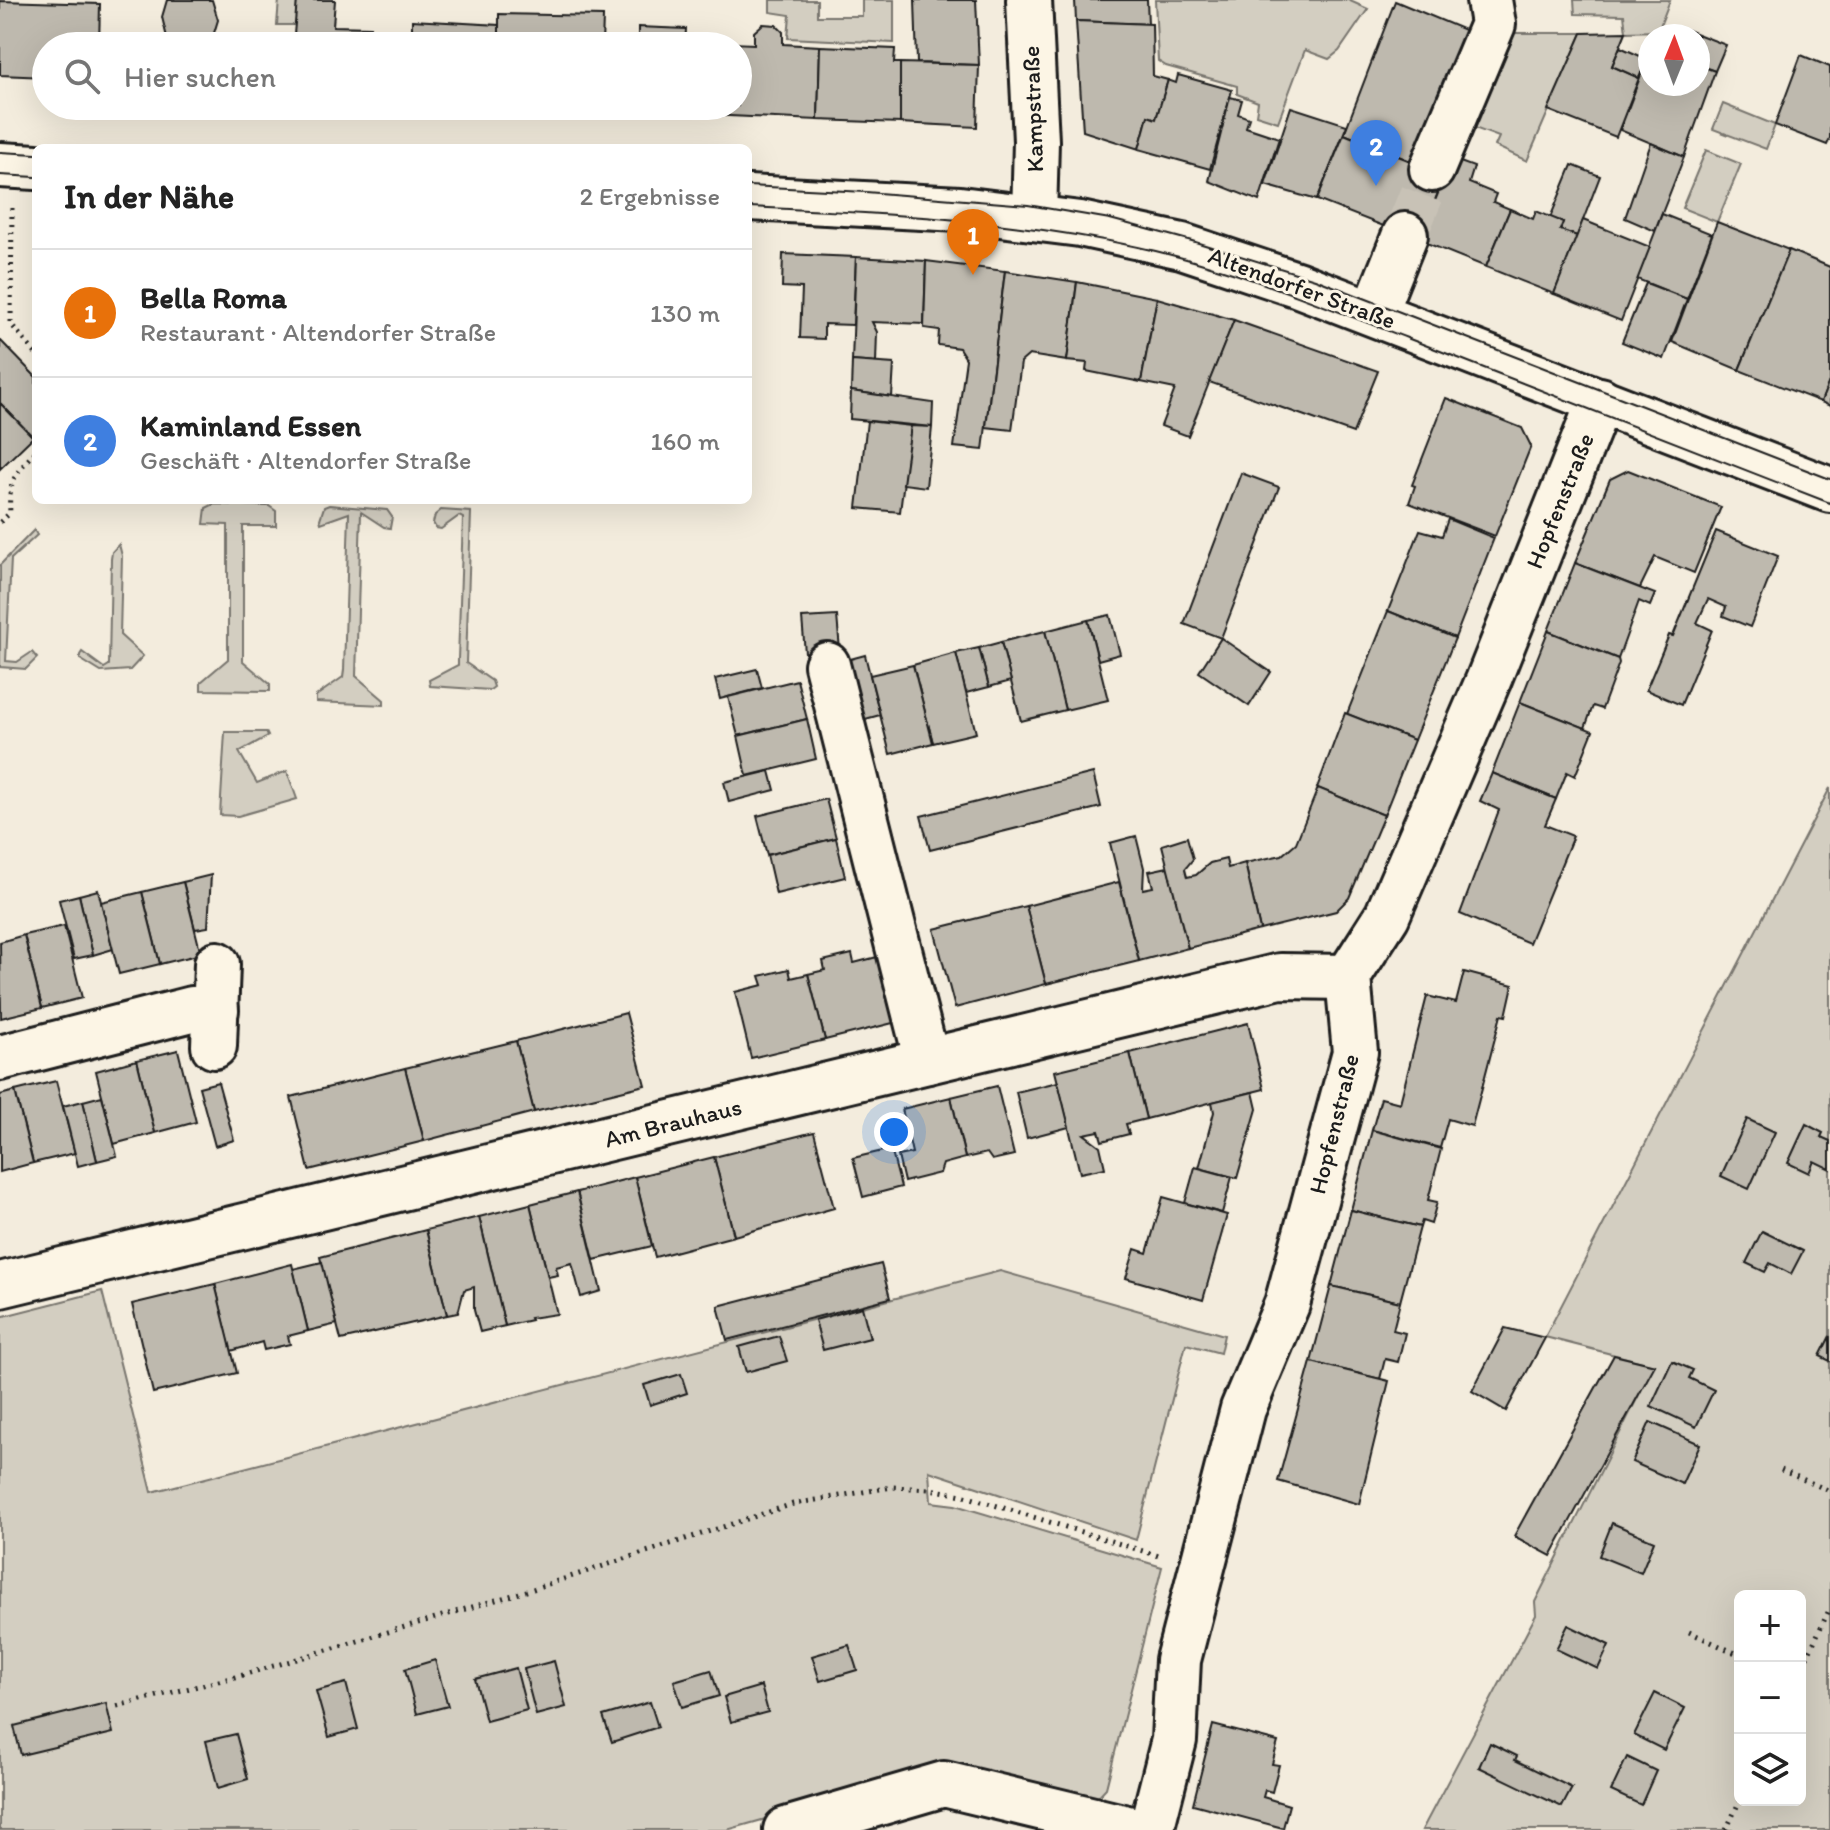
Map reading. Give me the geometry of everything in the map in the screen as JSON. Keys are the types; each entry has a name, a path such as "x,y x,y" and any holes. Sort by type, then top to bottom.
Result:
{"street":[{"name":"Kampstraße","path":"1029,0 1036,141 1034,218"},
{"path":"1432,169 1493,24 1489,0"},
{"name":"Altendorfer Straße","path":"752,198 902,205 1034,218 1080,224 1182,246 1374,313 1830,490"},
{"path":"1374,313 1405,235"},
{"name":"Hopfenstraße","path":"1151,1830 1174,1740 1178,1660 1243,1409 1287,1304 1355,1052 1348,977 1387,916 1493,667 1600,400"},
{"path":"827,665 927,1061"},
{"path":"0,1058 192,1009 215,1028 217,964"},
{"name":"Am Brauhaus","path":"0,1285 1280,976 1348,977"},
{"path":"786,1830 944,1784 1135,1830"}],"path":[{"path":"16,166 11,324 32,349"},
{"path":"0,522 10,513 10,484 32,455"},
{"path":"1781,1470 1830,1491"},
{"path":"117,1706 243,1675 533,1589 793,1504 892,1487 962,1495 1201,1570"},
{"path":"1805,1662 1830,1608"},
{"path":"1689,1632 1734,1652"},
{"path":"1726,1830 1737,1806"}],"shaded area":[{"path":"279,0 297,0 296,25 277,25"},
{"path":"770,0 817,0 817,16 862,16 862,0 894,0 894,43 788,38 790,15 770,12"},
{"path":"1155,0 1348,0 1368,9 1339,51 1329,59 1305,50 1278,122 1256,115 1258,102 1237,94 1237,86 1158,61"},
{"path":"1574,0 1670,0 1661,24 1638,24 1638,32 1626,32 1624,15 1575,14"},
{"path":"1505,33 1582,33 1527,161 1495,146 1499,137 1469,126"},
{"path":"1723,104 1775,125 1766,149 1713,129"},
{"path":"1706,150 1741,164 1717,222 1682,208"},
{"path":"214,504 269,506 276,511 276,526 243,526 243,661 270,684 270,691 201,690 201,682 228,659 228,525 204,524 206,508"},
{"path":"324,507 387,510 392,517 390,528 361,512 356,676 384,700 384,705 316,702 316,696 343,677 344,670 349,513 321,523"},
{"path":"441,510 471,512 466,663 492,681 494,687 490,690 430,686 429,680 458,665 463,518 459,516 441,529 436,528 433,523 435,515"},
{"path":"34,530 37,535 11,559 6,661 17,662 32,652 37,658 26,669 0,667 0,565"},
{"path":"119,544 122,556 120,635 143,656 130,670 101,672 80,659 80,655 82,652 104,668 109,665 111,559 112,552"},
{"path":"225,732 266,732 268,736 239,752 257,783 287,771 297,799 238,816 220,815"},
{"path":"1830,788 1830,1830 1422,1830 1536,1615 1535,1602 1654,1365 1545,1337"},
{"path":"1000,1271 1224,1335 1220,1353 1186,1344 1136,1540 929,1471 931,1502 955,1505 1162,1567 1106,1788 1094,1801 895,1782 727,1830 0,1830 0,1317 102,1291 152,1492"}],"building":[{"path":"167,0 212,0 218,20 214,32 166,32 162,17"},
{"path":"297,0 335,0 333,26 370,27 370,32 294,32"},
{"path":"915,0 976,0 979,65 917,63"},
{"path":"1075,0 1147,0 1148,24 1076,21"},
{"path":"0,1 100,4 99,32 32,32 32,76 0,75"},
{"path":"1395,1 1472,33 1420,165 1344,134"},
{"path":"499,14 603,16 602,32 499,32"},
{"path":"412,20 499,25 499,32 412,32"},
{"path":"1076,21 1152,24 1153,76 1168,80 1156,119 1148,116 1139,149 1083,131"},
{"path":"763,24 776,25 783,32 783,44 820,46 818,120 752,117 754,32"},
{"path":"638,27 686,29 686,32 638,32"},
{"path":"1626,32 1612,66 1638,78 1638,81 1616,137 1548,110 1582,33"},
{"path":"1710,39 1726,45 1715,71 1710,69"},
{"path":"820,46 895,49 894,63 900,63 900,123 818,120"},
{"path":"1620,47 1638,55 1638,78 1612,66"},
{"path":"1801,55 1830,67 1830,138 1827,145 1775,125"},
{"path":"900,63 979,65 977,127 900,123"},
{"path":"1178,75 1232,90 1210,169 1139,149 1148,116 1156,119 1168,80 1176,83"},
{"path":"1638,83 1638,96 1706,96 1684,157 1620,130"},
{"path":"1230,97 1242,100 1238,114 1249,118 1246,127 1279,138 1259,201 1209,181"},
{"path":"1291,107 1347,125 1317,200 1265,185"},
{"path":"1344,134 1445,175 1419,240 1317,200"},
{"path":"1651,143 1684,157 1655,231 1625,218"},
{"path":"1452,159 1474,167 1469,183 1496,194 1493,202 1510,209 1486,267 1419,240"},
{"path":"1572,165 1600,176 1577,236 1560,230 1563,222 1550,218"},
{"path":"1510,209 1533,219 1536,211 1563,222 1560,230 1577,236 1554,294 1486,267"},
{"path":"1662,214 1712,234 1687,299 1637,279"},
{"path":"1583,220 1650,247 1621,321 1554,294"},
{"path":"1717,222 1789,250 1739,370 1672,342"},
{"path":"1789,250 1830,267 1830,379 1821,402 1739,370"},
{"path":"783,254 856,257 853,325 824,324 824,339 800,338 802,288 782,287"},
{"path":"856,257 926,261 924,324 872,322 877,332 876,363 852,361"},
{"path":"926,261 1005,271 983,450 954,447 966,359 959,348 938,345 939,330 924,328"},
{"path":"1005,271 1077,282 1067,361 1029,355 1021,362 1012,430 986,427"},
{"path":"1077,282 1157,298 1141,382 1086,371 1087,363 1067,361"},
{"path":"1646,283 1687,299 1664,359 1622,342"},
{"path":"1157,298 1234,320 1188,436 1161,426 1175,389 1141,382"},
{"path":"1234,320 1378,371 1353,433 1209,382"},
{"path":"0,340 32,373 32,436 0,403"},
{"path":"852,361 894,364 892,397 851,391"},
{"path":"1830,379 1830,406 1821,402"},
{"path":"851,391 933,403 932,427 850,419"},
{"path":"1446,398 1522,428 1531,446 1495,536 1409,503 1415,486 1412,485"},
{"path":"0,403 32,438 0,469"},
{"path":"867,421 911,426 900,512 857,508"},
{"path":"911,426 932,427 926,487 903,484"},
{"path":"1628,470 1721,507 1694,573 1655,557 1640,588 1575,563 1610,479"},
{"path":"1241,473 1279,487 1221,638 1184,624"},
{"path":"1448,519 1494,538 1455,638 1388,611 1420,530 1442,536"},
{"path":"1716,531 1778,556 1750,627 1723,616 1726,607 1708,599 1697,623 1712,630 1681,705 1646,690 1669,635 1673,636"},
{"path":"1575,563 1655,594 1650,606 1639,601 1618,659 1548,631"},
{"path":"1388,611 1455,638 1414,740 1347,714"},
{"path":"1110,615 1120,654 1098,660 1088,620"},
{"path":"837,616 840,650 805,653 802,618"},
{"path":"1088,620 1108,700 1065,710 1045,631"},
{"path":"1045,631 1065,710 1021,721 1001,642"},
{"path":"1548,631 1618,659 1602,709 1593,706 1585,728 1520,702"},
{"path":"1221,638 1271,672 1249,706 1199,672"},
{"path":"1001,642 1011,681 989,687 979,648"},
{"path":"979,648 989,687 966,693 956,653"},
{"path":"956,653 976,733 933,743 913,665"},
{"path":"865,655 880,715 858,721 843,661"},
{"path":"913,665 933,743 890,754 870,675"},
{"path":"757,669 762,688 720,699 715,679"},
{"path":"797,680 807,719 738,736 728,697"},
{"path":"1520,702 1593,731 1575,776 1567,772 1556,799 1492,773"},
{"path":"1345,713 1414,740 1384,815 1317,788"},
{"path":"807,719 816,759 747,776 738,736"},
{"path":"770,771 775,790 729,802 724,782"},
{"path":"1093,773 1101,807 930,850 921,816"},
{"path":"1492,773 1556,799 1545,825 1573,836 1529,943 1460,914 1499,810 1480,801"},
{"path":"1318,788 1384,815 1349,898 1336,911 1260,930 1245,863 1282,855 1296,843"},
{"path":"826,799 836,838 767,855 757,816"},
{"path":"1136,836 1144,868 1143,889 1153,887 1149,871 1168,867 1188,948 1139,961 1110,843"},
{"path":"1187,837 1193,859 1185,869 1187,877 1196,875 1210,863 1226,859 1228,868 1245,863 1260,930 1188,948 1162,845"},
{"path":"836,838 845,877 776,894 767,855"},
{"path":"211,875 208,927 195,929 183,882"},
{"path":"183,882 201,954 160,964 142,892"},
{"path":"1119,882 1139,961 1046,984 1026,906"},
{"path":"98,890 113,949 93,955 79,895"},
{"path":"142,892 160,964 119,974 101,902"},
{"path":"79,895 93,955 74,959 59,900"},
{"path":"1026,906 1046,984 955,1008 934,929"},
{"path":"64,926 82,998 42,1008 24,935"},
{"path":"24,935 42,1008 1,1018 0,942"},
{"path":"852,954 854,963 881,956 897,1022 825,1040 808,974 825,970 823,961"},
{"path":"789,969 791,978 808,974 825,1040 751,1058 735,992 763,985 760,976"},
{"path":"1464,972 1513,985 1506,1016 1501,1015 1472,1126 1448,1119 1440,1148 1372,1130 1381,1098 1400,1103 1427,996 1456,1003"},
{"path":"626,1013 645,1085 534,1112 516,1041"},
{"path":"1248,1023 1264,1089 1146,1119 1130,1053"},
{"path":"516,1041 534,1112 424,1141 405,1068"},
{"path":"178,1050 196,1122 155,1133 137,1060"},
{"path":"1130,1053 1146,1119 1126,1124 1129,1134 1102,1141 1099,1131 1084,1134 1100,1146 1105,1168 1080,1173 1055,1071"},
{"path":"137,1060 155,1133 114,1144 96,1071"},
{"path":"405,1068 424,1141 309,1170 291,1097"},
{"path":"56,1081 75,1153 33,1163 15,1091"},
{"path":"218,1082 234,1140 215,1146 199,1087"},
{"path":"1058,1082 1069,1127 1027,1138 1016,1092"},
{"path":"997,1086 1014,1155 992,1160 987,1153 965,1158 951,1097"},
{"path":"15,1091 33,1163 0,1172 0,1095"},
{"path":"1253,1092 1257,1109 1237,1178 1199,1168 1214,1112 1212,1102"},
{"path":"102,1096 117,1156 97,1161 83,1101"},
{"path":"951,1097 965,1158 943,1164 940,1173 904,1182 898,1156 912,1153 902,1109"},
{"path":"83,1101 97,1161 78,1166 63,1106"},
{"path":"1747,1119 1775,1132 1749,1189 1721,1176"},
{"path":"1806,1124 1823,1133 1821,1137 1830,1141 1830,1169 1814,1161 1809,1173 1788,1163"},
{"path":"1372,1130 1441,1149 1428,1200 1437,1202 1431,1224 1422,1221 1420,1227 1351,1210"},
{"path":"814,1132 834,1208 734,1236 714,1157"},
{"path":"891,1149 901,1187 863,1197 853,1158"},
{"path":"714,1157 734,1236 655,1257 635,1177"},
{"path":"1195,1167 1232,1177 1222,1213 1185,1203"},
{"path":"635,1177 652,1246 594,1260 577,1192"},
{"path":"577,1192 601,1291 581,1297 572,1263 556,1267 558,1275 548,1277 530,1204"},
{"path":"1163,1197 1227,1215 1203,1300 1126,1278 1135,1249 1147,1253"},
{"path":"530,1204 557,1314 505,1326 479,1217"},
{"path":"1351,1210 1420,1227 1400,1302 1331,1286"},
{"path":"479,1217 505,1326 480,1332 474,1310 474,1287 464,1290 458,1313 447,1315 426,1230"},
{"path":"426,1230 447,1315 341,1340 320,1257"},
{"path":"1762,1231 1803,1251 1791,1274 1770,1263 1765,1272 1746,1263"},
{"path":"322,1262 337,1324 308,1331 293,1269"},
{"path":"292,1264 308,1331 288,1336 290,1344 264,1350 262,1342 231,1351 215,1284"},
{"path":"881,1264 890,1298 727,1340 718,1306"},
{"path":"215,1284 237,1373 153,1393 132,1304"},
{"path":"1331,1286 1400,1302 1393,1330 1405,1333 1398,1362 1385,1359 1380,1379 1311,1362"},
{"path":"862,1307 870,1338 823,1350 815,1320"},
{"path":"1505,1328 1545,1338 1506,1411 1472,1391"},
{"path":"779,1336 787,1361 746,1372 739,1347"},
{"path":"1830,1336 1830,1361 1820,1356"},
{"path":"1614,1355 1655,1365 1551,1556 1514,1536"},
{"path":"1672,1361 1693,1370 1689,1378 1714,1390 1696,1427 1651,1406"},
{"path":"1311,1362 1389,1381 1359,1504 1278,1481"},
{"path":"681,1374 687,1393 650,1405 644,1385"},
{"path":"1650,1422 1700,1444 1682,1484 1632,1462"},
{"path":"1612,1523 1654,1541 1641,1573 1599,1556"},
{"path":"1568,1625 1609,1645 1598,1669 1556,1649"},
{"path":"849,1645 857,1670 820,1681 812,1656"},
{"path":"435,1660 448,1706 417,1714 405,1669"},
{"path":"554,1661 566,1707 536,1715 524,1669"},
{"path":"516,1668 527,1710 486,1721 475,1679"},
{"path":"711,1670 719,1696 682,1707 674,1681"},
{"path":"346,1683 358,1729 329,1737 316,1691"},
{"path":"761,1686 768,1712 731,1722 724,1697"},
{"path":"1655,1693 1685,1708 1664,1750 1634,1735"},
{"path":"650,1702 658,1727 612,1742 603,1716"},
{"path":"106,1703 113,1733 21,1755 14,1726"},
{"path":"1213,1725 1278,1742 1272,1764 1279,1765 1272,1792 1265,1790 1263,1797 1289,1805 1283,1828 1193,1804"},
{"path":"236,1734 248,1779 218,1788 206,1741"},
{"path":"1490,1743 1517,1756 1515,1760 1572,1788 1562,1807 1479,1767"},
{"path":"1627,1757 1656,1771 1641,1805 1611,1791"}],"tunnel":[{"path":"1405,235 1432,169"}],"tram line":[{"path":"0,152 32,154"},
{"path":"0,175 32,177"},
{"path":"752,186 1028,205 1110,219 1192,241 1315,279 1830,479"},
{"path":"752,207 993,224 1090,237 1173,255 1308,300 1830,503"}],"place":[{"name":"Kaminland Essen","path":"1376,186"},
{"name":"Bella Roma","path":"973,275"}]}
